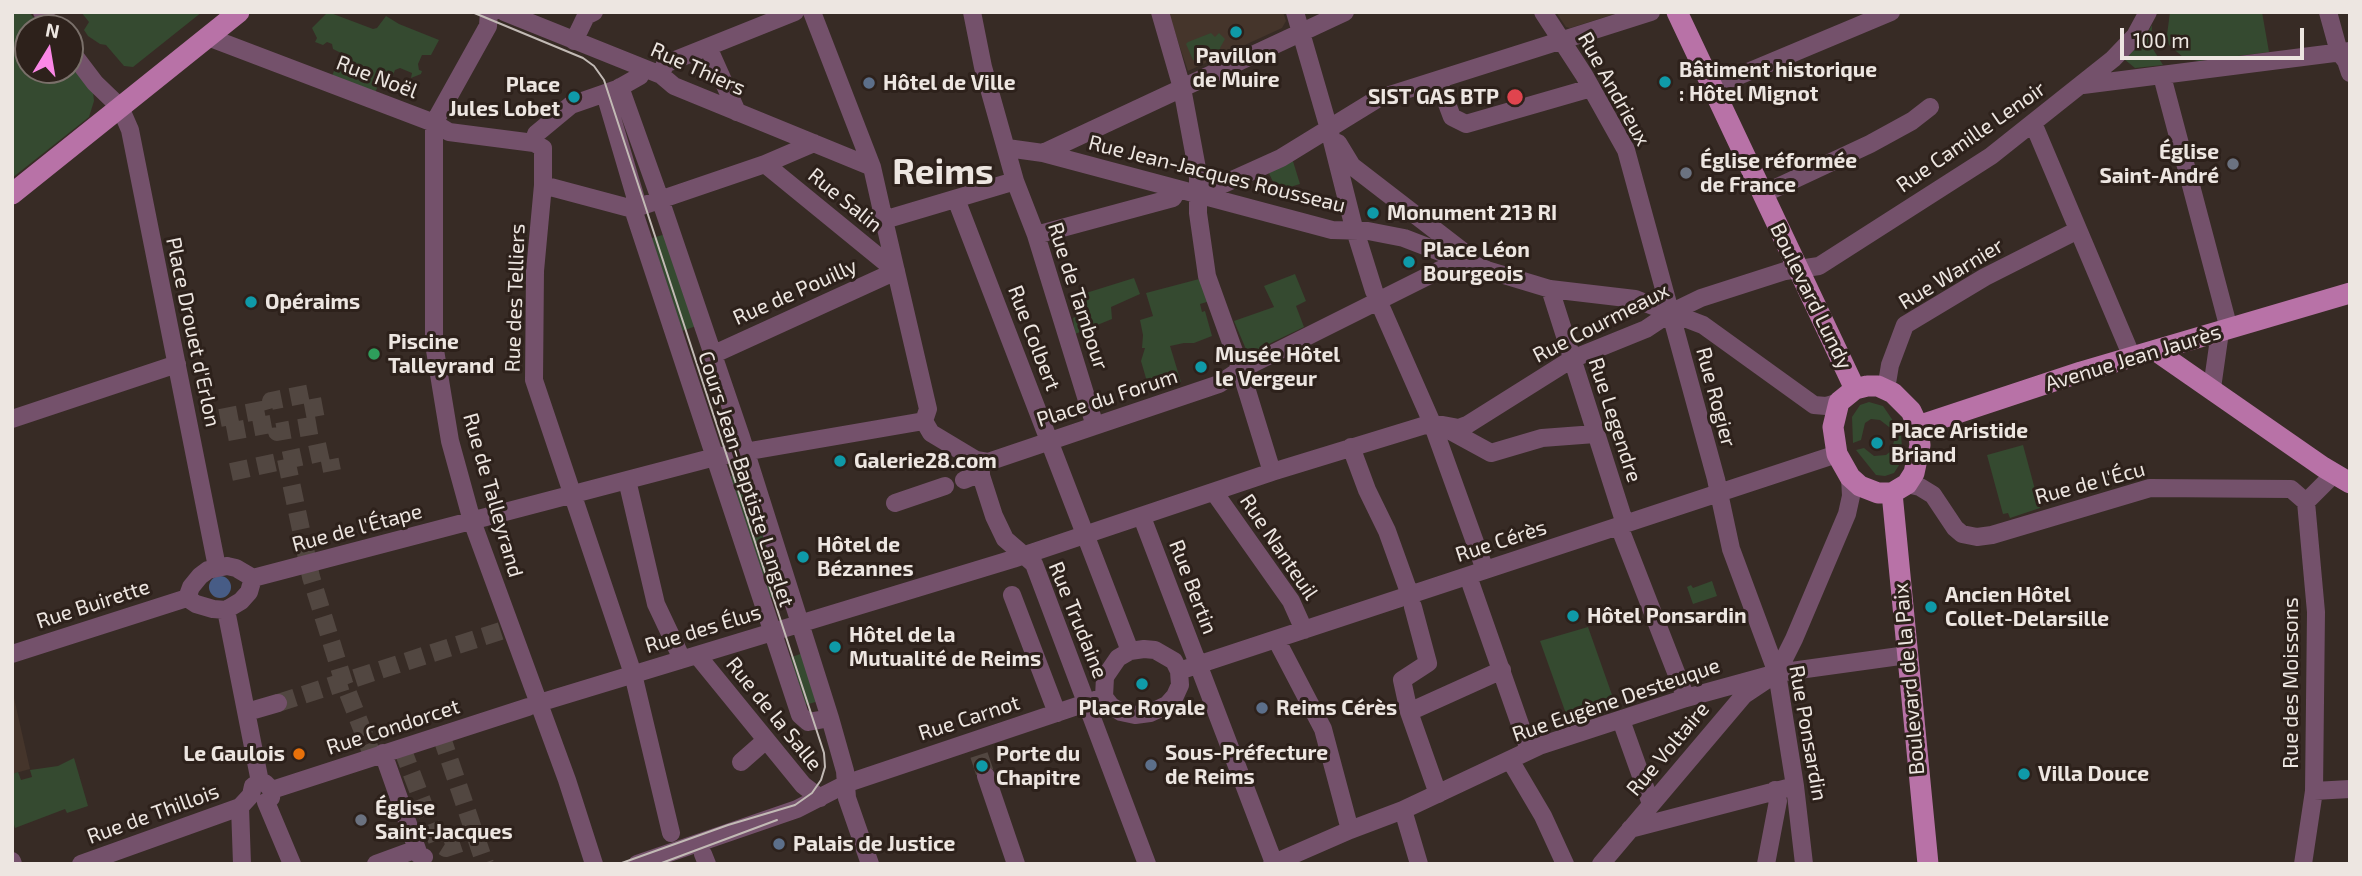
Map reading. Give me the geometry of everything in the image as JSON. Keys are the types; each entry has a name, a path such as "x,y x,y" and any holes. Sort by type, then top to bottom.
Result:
{"main road":[{"path":"12,194 239,12"},
{"name":"Boulevard Lundy","path":"1677,12 1797,269 1847,396"},
{"name":"Avenue Jean Jaurès","path":"1918,426 2133,357 2350,293"},
{"path":"2156,351 2342,478"},
{"path":"1867,386 1886,389 1911,411 1918,426 1919,459 1914,473 1899,489 1871,491 1850,477 1837,454 1833,427 1847,396 1867,386"},
{"name":"Boulevard de la Paix","path":"1899,489 1907,655 1928,864"}],"street":[{"name":"Rue de Talleyrand","path":"489,12 488,26 434,123 434,344 450,441 472,521 533,705 601,859"},
{"name":"Rue Thiers","path":"504,12 661,75 674,86 872,167"},
{"path":"574,40 586,16 594,12"},
{"path":"661,75 665,64 795,12"},
{"path":"812,12 872,167 928,409 923,421 931,433 973,471 1005,539 1023,556 1272,472 1208,276 1198,213 1198,174 1182,88 1160,12"},
{"name":"Rue de Tambour","path":"972,12 983,67 1015,181 1036,235 1095,426"},
{"path":"1295,12 1355,231 1378,301 1438,425 1502,670 1529,750"},
{"path":"1043,153 1345,12"},
{"name":"Rue Andrieux","path":"1543,12 1626,150 1670,313"},
{"path":"1199,195 1281,158 1377,99 1651,12"},
{"path":"1712,88 1891,12"},
{"name":"Rue Camille Lenoir","path":"1797,269 1819,266 1991,156 2082,86 2135,36 2148,12"},
{"path":"2328,12 2350,74"},
{"name":"Rue Noël","path":"208,37 434,123 449,132 534,143"},
{"path":"708,47 737,112"},
{"path":"2082,86 2344,52"},
{"path":"84,68 120,107"},
{"path":"534,143 536,134 571,105 612,91 640,76 642,71"},
{"path":"2162,76 2224,331 2212,388"},
{"path":"1438,80 1452,117 1466,124 1591,88"},
{"name":"Cours Jean-Baptiste Langlet","path":"612,91 667,219 830,718 848,783 848,802 870,864"},
{"name":"Cours Jean-Baptiste Langlet","path":"612,91 640,227 711,458 800,715 808,722 830,718"},
{"name":"Place Drouet d'Erlon","path":"120,107 130,130 217,567"},
{"path":"1763,194 1870,144 1912,121 1930,107"},
{"path":"2033,124 2133,357"},
{"path":"1329,129 1352,166 1487,271"},
{"name":"Rue des Telliers","path":"534,143 543,148 535,271 534,380 633,674 671,833"},
{"path":"542,185 636,207 765,164 814,143"},
{"name":"Rue Jean-Jacques Rousseau","path":"1007,148 1043,153 1332,230 1404,238 1487,271 1550,289 1635,299 1703,325 1814,405 1826,406 1847,396"},
{"name":"Rue Salin","path":"765,164 896,271"},
{"path":"884,220 1015,181"},
{"path":"1036,235 1171,198 1178,189"},
{"name":"Rue Colbert","path":"956,199 1130,651"},
{"path":"640,227 667,219"},
{"name":"Rue Warnier","path":"1886,389 1890,365 1905,326 1985,277 2078,230"},
{"path":"1378,301 1449,266 1487,271"},
{"name":"Rue Courmeaux","path":"1272,472 1352,447 1438,425 1460,428 1572,359 1647,329 1670,313 1707,296 1797,269"},
{"name":"Rue de Pouilly","path":"712,355 896,271"},
{"name":"Rue Legendre","path":"1550,289 1622,525 1686,698"},
{"name":"Place du Forum","path":"973,471 988,462 1219,384 1240,370 1378,301"},
{"name":"Rue Rogier","path":"1670,313 1719,493"},
{"path":"12,419 177,364"},
{"name":"Rue de l'Étape","path":"253,578 711,458 923,421"},
{"path":"1438,425 1491,453 1542,438 1595,434"},
{"path":"1352,447 1367,490 1387,531 1411,601 1428,663 1402,680 1409,712 1438,794"},
{"name":"Rue Cérès","path":"1179,671 1304,630 1411,601 1477,573 1837,454"},
{"path":"1777,673 1847,514 1851,496 1850,477"},
{"path":"2306,502 2342,478"},
{"name":"Rue de la Salle","path":"627,480 656,604 689,657 766,740 807,790 820,798"},
{"path":"895,503 945,486"},
{"name":"Rue de l'Écu","path":"1899,489 1920,487 1933,495 1955,528 1962,534 1977,537 1992,535 2150,488 2291,489 2306,502"},
{"name":"Rue Nanteuil","path":"1214,492 1291,601 1304,630"},
{"name":"Rue Ponsardin","path":"1719,493 1731,549 1777,673 1796,786 1804,864"},
{"name":"Rue des Moissons","path":"2303,864 2314,790 2316,612 2306,502"},
{"name":"Rue Bertin","path":"1144,525 1273,863"},
{"name":"Rue des Élus","path":"533,705 799,624 1003,570 1023,556"},
{"name":"Rue Trudaine","path":"1023,556 1034,564 1096,700 1147,864"},
{"path":"217,567 236,568 253,578 242,601 226,610 206,608 187,598 191,587 200,576 217,567"},
{"path":"1012,595 1057,713"},
{"name":"Rue Buirette","path":"12,654 187,598"},
{"path":"226,610 247,712 258,795 292,864"},
{"path":"1276,639 1323,729 1350,830"},
{"path":"1154,650 1174,662 1179,671 1180,685 1175,696 1167,705 1150,713 1135,715 1121,712 1096,700 1111,665 1130,651 1154,650"},
{"name":"Rue Eugène Desteuque","path":"1273,863 1403,810 1529,750 1686,698 1777,673 1907,655"},
{"path":"1409,712 1502,670"},
{"name":"Rue Voltaire","path":"1601,864 1735,704 1777,673"},
{"path":"1718,689 1732,693 1735,704"},
{"name":"Rue Carnot","path":"637,864 703,853 848,783 976,749 1057,713 1096,700"},
{"path":"247,712 278,703"},
{"name":"Rue Condorcet","path":"258,795 533,705"},
{"path":"1621,720 1651,804"},
{"path":"741,762 766,740"},
{"path":"376,864 421,853 383,753"},
{"path":"1510,760 1543,816 1565,864"},
{"path":"987,780 1016,864"},
{"path":"1630,829 1796,786"},
{"path":"2314,790 2350,789"},
{"path":"1766,864 1778,800 1775,790"},
{"path":"242,864 258,795"},
{"name":"Rue de Thillois","path":"81,864 258,795"},
{"path":"1403,810 1419,864"}],"shaded area":[{"path":"1168,12 1283,12 1286,21 1282,28 1188,71"},
{"path":"1556,12 1621,12 1570,28 1566,27"},
{"path":"12,689 30,769 12,774"}],"green space":[{"path":"12,12 29,12 31,14 14,14 14,84 84,84 84,81 93,92 94,101 89,117 12,178"},
{"path":"81,12 202,12 133,67 124,66 106,45 88,36 84,30 89,22"},
{"path":"328,12 373,29 377,28 386,16 439,40 431,55 422,55 418,64 421,74 411,78 412,73 400,68 395,70 393,75 384,71 375,93 332,76 341,53 333,49 332,44 315,42 317,38 312,28"},
{"path":"2170,12 2262,12 2269,52 2199,61 2184,58 2169,45 2167,35"},
{"path":"2152,25 2151,46 2163,65 2135,68 2124,59 2142,43"},
{"path":"1211,33 1215,37 1219,33 1225,39 1220,48 1222,53 1197,62 1193,60 1186,44"},
{"path":"1292,158 1300,184 1287,188 1274,184 1267,169"},
{"path":"669,233 699,325 679,332 649,239"},
{"path":"1295,274 1306,301 1296,306 1304,327 1248,354 1234,321 1274,307 1264,286"},
{"path":"1134,278 1140,294 1111,307 1112,319 1075,334 1073,318 1087,312 1086,293"},
{"path":"1203,278 1210,301 1200,304 1202,312 1205,311 1212,336 1194,343 1170,346 1181,382 1150,392 1141,361 1145,348 1142,348 1140,320 1153,316 1146,293"},
{"path":"1869,402 1883,406 1898,428 1893,430 1880,420 1871,419 1865,423 1861,440 1853,443 1852,417 1860,405"},
{"path":"1901,435 1903,459 1894,473 1885,476 1876,475 1856,450 1864,448 1874,456 1886,455 1891,451 1895,438"},
{"path":"2023,445 2040,508 2010,518 2008,513 2003,514 1987,455"},
{"path":"746,471 787,592 767,599 726,478"},
{"path":"1712,581 1717,596 1693,604 1687,587 1691,585 1693,588"},
{"path":"1588,627 1617,709 1570,725 1540,641"},
{"path":"806,652 822,700 802,706 786,659"},
{"path":"74,758 88,806 67,813 65,809 15,828 12,818 12,774 18,772 21,780 32,777 30,770 58,766"}],"water":[{"path":"220,576 228,579 231,587 228,595 220,598 212,595 209,587 212,579"}],"tunnel":[{"path":"220,418 273,408 271,401 311,393 317,425 277,432 276,423 223,433"},
{"path":"231,472 328,451 332,471"},
{"path":"286,459 311,577 344,683 373,757"},
{"path":"278,703 510,628"},
{"path":"441,735 485,864"},
{"path":"402,748 438,843 446,848 476,838"},
{"path":"979,755 986,776"}],"tram line":[{"path":"472,12 583,58 594,66 604,80 824,753 825,767 821,780 812,793 795,805 728,825 619,864"},
{"path":"659,864 777,820"}],"place":[{"name":"Pavillon de Muire","path":"1236,32"},
{"name":"Bâtiment historique : Hôtel Mignot","path":"1665,82"},
{"name":"Hôtel de Ville","path":"869,83"},
{"name":"Place Jules Lobet","path":"574,97"},
{"name":"SIST GAS BTP","path":"1515,97"},
{"name":"Église Saint-André","path":"2233,164"},
{"name":"Église réformée de France","path":"1686,173"},
{"name":"Monument 213 RI","path":"1373,213"},
{"name":"Place Léon Bourgeois","path":"1409,262"},
{"name":"Opéraims","path":"251,302"},
{"name":"Piscine Talleyrand","path":"374,354"},
{"name":"Musée Hôtel le Vergeur","path":"1201,367"},
{"name":"Place Aristide Briand","path":"1877,443"},
{"name":"Galerie28.com","path":"840,461"},
{"name":"Hôtel de Bézannes","path":"803,557"},
{"name":"Ancien Hôtel Collet-Delarsille","path":"1931,607"},
{"name":"Hôtel Ponsardin","path":"1573,616"},
{"name":"Hôtel de la Mutualité de Reims","path":"835,647"},
{"name":"Place Royale","path":"1142,684"},
{"name":"Reims Cérès","path":"1262,708"},
{"name":"Le Gaulois","path":"299,754"},
{"name":"Sous-Préfecture de Reims","path":"1151,765"},
{"name":"Porte du Chapitre","path":"982,766"},
{"name":"Villa Douce","path":"2024,774"},
{"name":"Église Saint-Jacques","path":"361,820"},
{"name":"Palais de Justice","path":"779,844"}],"district":[{"name":"Reims","path":"943,172"}]}
